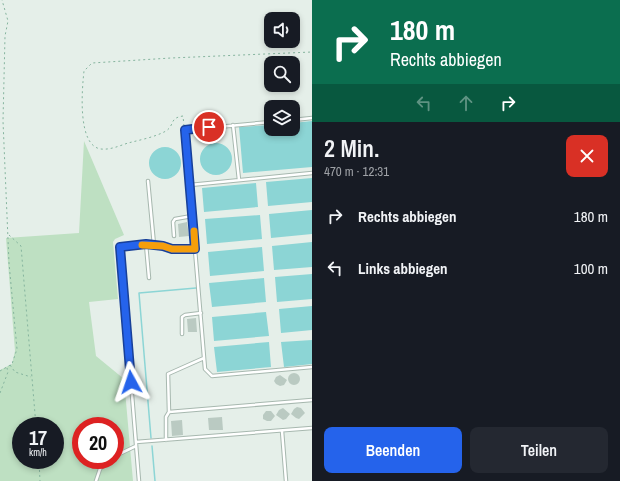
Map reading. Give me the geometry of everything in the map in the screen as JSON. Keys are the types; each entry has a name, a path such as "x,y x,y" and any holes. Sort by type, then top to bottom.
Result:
{"lane":[{"path":"300,119 312,118"},
{"path":"264,123 185,130 205,369 212,376 312,367"},
{"path":"233,125 239,180"},
{"path":"190,185 312,173"},
{"path":"148,181 154,245"},
{"path":"174,236 173,222 175,219 192,216"},
{"path":"146,244 149,278"},
{"path":"139,481 120,247 146,244 172,249 195,249"},
{"path":"182,334 182,317 185,315 200,313"},
{"path":"166,440 166,417 169,412 168,374 204,358"},
{"path":"169,412 312,400"},
{"path":"124,451 136,444 166,440 312,428"},
{"path":"282,431 286,481"},
{"path":"96,481 100,469"}],"path":[{"path":"0,371 12,364 18,349 9,263 3,121 5,36 8,21 2,0"},
{"path":"185,130 184,116 174,118 167,130 145,138 110,148 100,149 92,145 85,135 82,96 84,71 92,63 312,52"},
{"path":"8,234 21,246 35,417"},
{"path":"10,365 15,372 31,377"},
{"path":"0,393 8,372 7,367"},
{"path":"39,469 40,481"}],"green space":[{"path":"84,141 124,235 115,239 113,242 118,299 89,302 96,356 124,379 133,481 0,481 0,370 12,364 15,351 6,238 79,233"}],"water":[{"path":"312,121 312,167 243,173 239,127 264,125 264,136 300,136 300,122"},
{"path":"213,143 219,143 229,150 232,159 231,165 225,172 219,175 213,175 203,168 200,162 200,156 207,146"},
{"path":"162,147 168,147 178,154 181,163 180,169 174,176 168,179 162,179 152,172 149,166 149,160 156,150"},
{"path":"312,178 312,202 268,206 266,182"},
{"path":"256,183 258,207 204,212 202,188"},
{"path":"312,210 312,234 271,238 269,214"},
{"path":"260,215 262,239 207,244 205,219"},
{"path":"312,242 312,267 274,270 272,246"},
{"path":"262,247 264,271 210,276 208,252"},
{"path":"312,274 312,299 277,302 275,277"},
{"path":"264,278 266,302 212,307 209,283"},
{"path":"312,306 312,330 281,333 279,309"},
{"path":"266,312 269,336 214,341 212,317"},
{"path":"312,340 312,364 284,367 281,342"},
{"path":"269,342 271,367 217,372 214,347"}],"building":[{"path":"187,222 189,236 179,237 178,224"},
{"path":"196,318 197,332 188,332 187,319"},
{"path":"294,373 298,375 300,379 298,383 294,385 290,383 288,379 290,375"},
{"path":"280,375 287,380 284,385 280,386 274,381 276,377"},
{"path":"297,407 301,408 305,413 299,419 291,414"},
{"path":"283,408 290,414 283,420 276,415 279,410"},
{"path":"266,411 271,411 275,416 271,421 263,419 263,415"},
{"path":"222,417 223,430 209,430 208,418"},
{"path":"182,420 183,435 172,436 171,421"}],"waterway":[{"path":"151,438 139,293 196,288"},
{"path":"152,446 155,481"}],"slow traffic":[{"path":"142,245 163,246 172,249 195,249 194,231"}],"route":[{"path":"131,382 120,247 146,244 163,246 172,249 195,249 185,130 209,127"}]}
